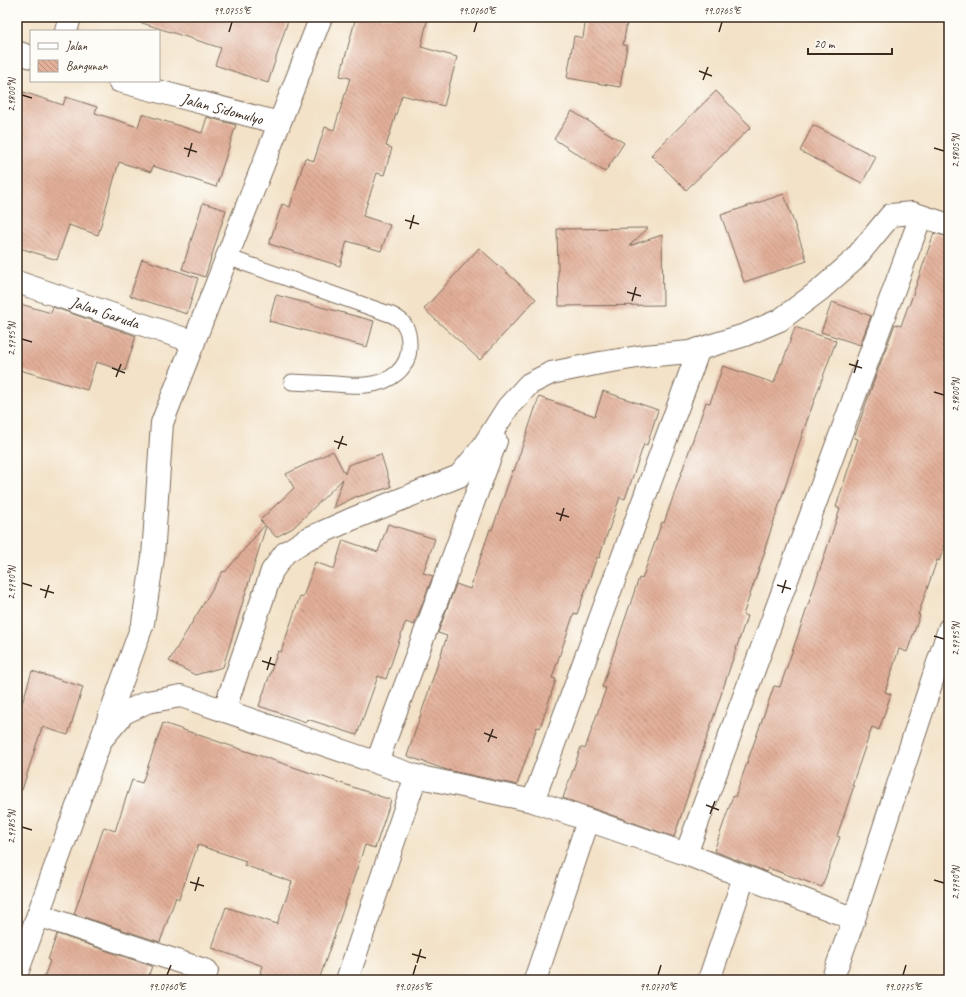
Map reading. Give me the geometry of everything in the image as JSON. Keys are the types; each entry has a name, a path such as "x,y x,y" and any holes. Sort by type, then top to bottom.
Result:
{"street":[{"path":"66,30 70,17"},
{"path":"17,973 23,940 38,915 144,623 153,557 162,423 321,17"},
{"path":"17,52 30,56"},
{"name":"Jalan Sidomulyo","path":"123,82 279,123"},
{"path":"224,711 272,571 284,553 306,540 352,519 459,476 482,448 508,407 529,384 551,374 600,363 644,356 690,352 745,336 780,320 820,290 853,261 891,215 912,213 949,225"},
{"path":"686,854 921,216"},
{"name":"Jalan Garuda","path":"17,282 194,342"},
{"path":"533,801 699,349"},
{"path":"377,762 508,407"},
{"path":"832,980 854,920 949,628"},
{"path":"102,739 124,713 147,702 181,696 416,776 533,801 686,854 854,920"},
{"path":"347,980 416,776"},
{"path":"535,980 588,821"},
{"path":"709,980 744,877"},
{"path":"38,915 207,971"}],"lane":[{"path":"227,257 392,314 403,322 409,333 409,350 405,364 393,377 380,383 365,385 292,382"}],"building":[{"path":"140,17 289,17 268,83 215,65 221,48 139,22"},
{"path":"356,17 428,17 421,47 457,57 444,106 402,95 386,146 392,148 384,175 377,173 363,216 390,225 381,251 347,241 340,266 269,244 282,204 290,207 305,158 314,161 325,127 334,130 350,78 340,76"},
{"path":"586,17 628,17 623,45 627,46 620,87 567,78 574,36 583,38"},
{"path":"17,90 63,105 66,97 97,107 95,113 138,127 142,114 202,133 207,117 236,125 216,187 153,166 151,172 119,162 98,235 69,225 57,260 17,247"},
{"path":"716,91 751,127 686,190 651,155"},
{"path":"572,111 624,143 605,172 554,139"},
{"path":"813,125 876,157 862,183 800,151"},
{"path":"784,194 807,261 744,282 721,215"},
{"path":"203,203 226,210 205,277 182,269"},
{"path":"648,228 629,246 662,235 663,305 559,306 557,229"},
{"path":"934,233 949,237 949,534 939,561 937,560 907,652 899,649 885,692 891,694 879,730 872,727 852,785 854,786 837,836 840,837 822,887 768,868 767,872 714,851 733,796 735,797 774,686 780,687 840,509 836,507 858,439 854,438 895,324 901,326 909,306"},
{"path":"479,248 536,299 480,360 424,309"},
{"path":"142,259 198,278 187,314 130,296"},
{"path":"276,295 374,321 367,347 269,321"},
{"path":"832,302 871,316 860,345 821,332"},
{"path":"17,303 51,313 53,307 136,336 125,371 96,362 87,390 17,369"},
{"path":"795,327 836,341 805,426 743,615 747,616 674,837 563,798 581,747 585,749 606,688 602,687 639,578 642,579 662,522 664,523 706,402 710,403 723,366 774,383"},
{"path":"603,391 658,410 647,445 644,444 625,499 620,497 599,558 597,557 577,614 574,613 552,678 556,679 540,728 537,727 517,785 447,770 407,756 447,636 438,633 456,584 470,589 490,529 492,530 513,470 514,471 539,397 595,416"},
{"path":"333,451 345,474 348,465 381,454 391,487 357,496 333,508 343,479 293,528 276,537 266,526 223,667 195,675 169,661 223,571 225,572 265,525 260,520 294,488 286,474"},
{"path":"388,524 435,539 423,573 433,576 414,625 406,622 404,626 386,679 378,676 357,735 307,719 306,722 259,706 278,651 281,652 300,596 303,597 315,562 334,569 343,540 378,552"},
{"path":"32,671 83,687 68,735 42,727 22,790 17,790 17,720"},
{"path":"163,723 391,800 375,848 365,845 319,980 258,980 263,966 212,948 226,907 277,924 292,882 244,865 246,861 198,845 179,899 176,897 160,942 74,914 104,827 115,831 132,780 142,783"},
{"path":"57,934 152,966 147,980 43,980"}]}
